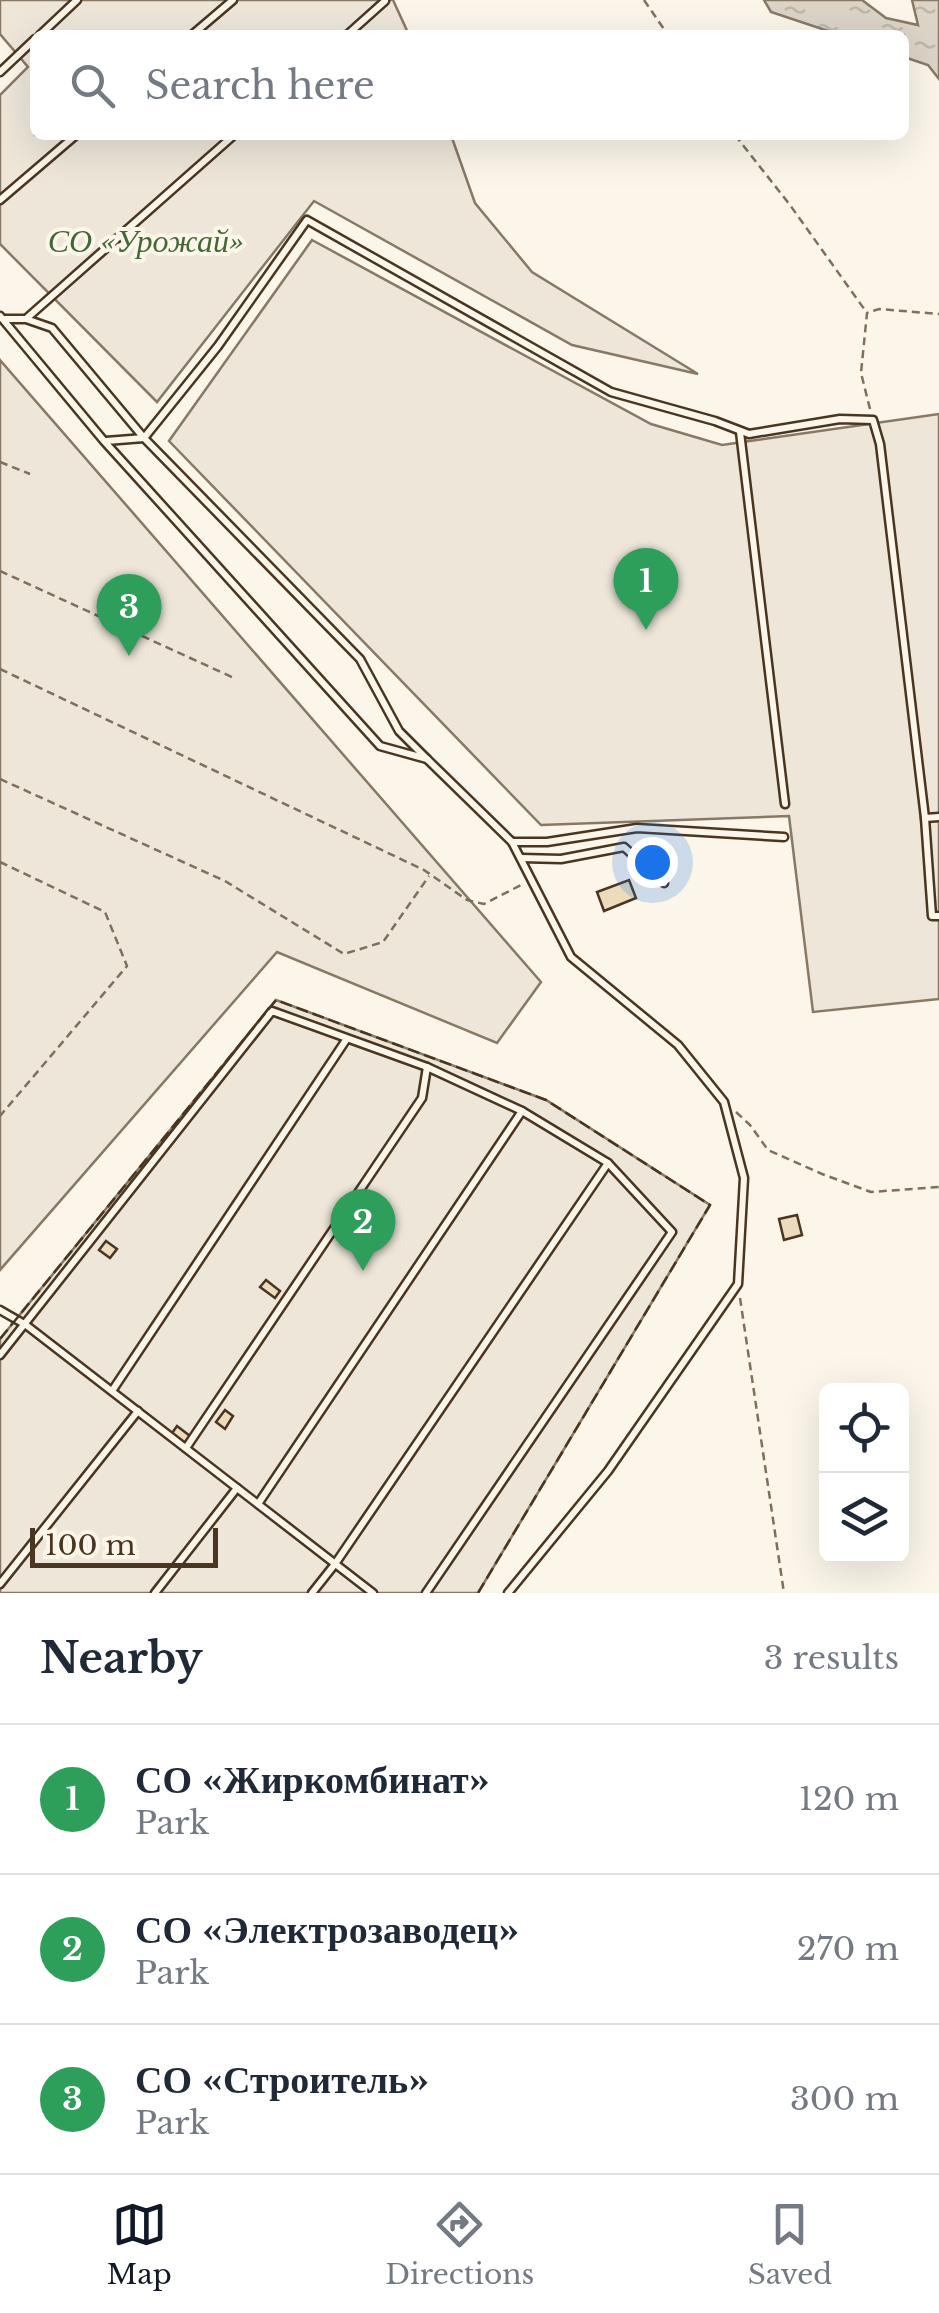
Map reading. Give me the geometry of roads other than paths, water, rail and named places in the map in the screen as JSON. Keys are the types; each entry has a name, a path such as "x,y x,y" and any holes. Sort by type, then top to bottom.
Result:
{"lane":[{"path":"45,30 78,0"},
{"path":"198,30 233,0"},
{"path":"353,30 385,1"},
{"path":"0,72 30,44"},
{"path":"0,200 70,140"},
{"path":"26,319 228,140"},
{"path":"104,441 144,438 218,346 307,220 611,392 749,434 840,420 873,420 880,444 925,818 932,916 939,916"},
{"path":"1,318 26,319 52,328 144,438 360,659 400,730 512,842 571,957 678,1045 724,1102 744,1178 738,1284 608,1471 508,1593"},
{"path":"1,318 104,441 380,746 427,759"},
{"path":"740,430 785,804"},
{"path":"925,818 939,817"},
{"path":"512,842 547,842 636,828 784,837"},
{"path":"520,858 561,860 624,847 664,883"},
{"path":"0,1355 272,1011 427,1067 522,1111 608,1163 672,1232 426,1593"},
{"path":"112,1391 346,1040"},
{"path":"186,1448 422,1098 427,1067"},
{"path":"258,1504 522,1111"},
{"path":"312,1593 336,1564 608,1163"},
{"path":"0,1310 26,1325 374,1593"},
{"path":"0,1584 138,1411"},
{"path":"154,1593 237,1488"}],"water":[{"path":"764,0 862,0 886,18 918,25 912,0 939,0 939,79 928,65 909,59 909,30 825,30 771,12"}],"place":[{"name":"СО «Жиркомбинат»","path":"646,630"},
{"name":"СО «Строитель»","path":"129,656"},
{"name":"СО «Электрозаводец»","path":"363,1271"}],"park label":[{"name":"СО «Урожай»","path":"146,241"}]}
